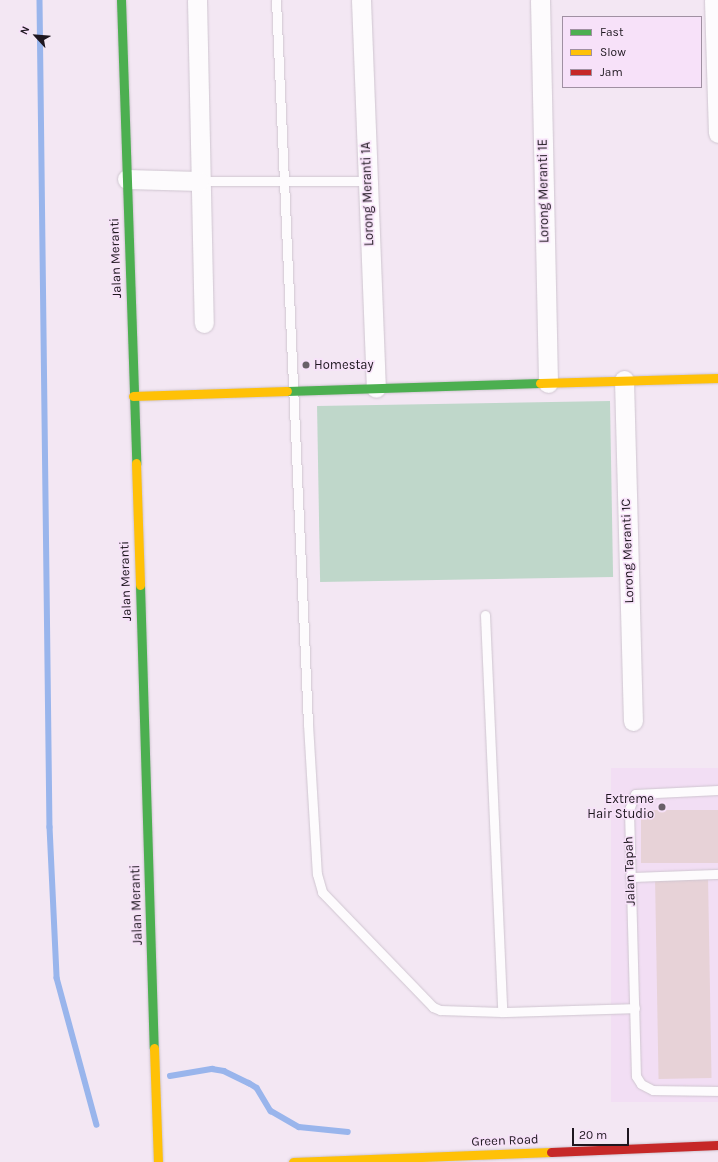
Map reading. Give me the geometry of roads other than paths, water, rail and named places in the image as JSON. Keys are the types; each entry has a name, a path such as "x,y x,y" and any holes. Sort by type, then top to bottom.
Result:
{"main road":[{"name":"Jalan Meranti","path":"121,0 158,1162"},
{"path":"133,396 718,378"},
{"name":"Green Road","path":"293,1162 460,1159 718,1145"}],"street":[{"path":"197,0 199,181 204,323"},
{"name":"Lorong Meranti 1A","path":"361,0 376,388"},
{"name":"Lorong Meranti 1E","path":"540,0 548,383"},
{"path":"714,0 718,133"},
{"path":"127,179 199,181"},
{"name":"Lorong Meranti 1C","path":"624,380 633,721"}],"lane":[{"path":"276,0 308,724 317,874 322,892 432,1007 440,1010 502,1012 635,1008"},
{"path":"199,181 368,181"},
{"path":"485,615 502,1012"},
{"name":"Jalan Tapah","path":"718,790 635,794 629,810 636,1076 641,1084 654,1090 718,1091"},
{"path":"630,877 718,874"}],"waterway":[{"path":"40,0 50,827 57,978 97,1125"},
{"path":"170,1076 212,1069 224,1071 257,1088 271,1111 299,1127 348,1132"}],"place":[{"name":"Homestay","path":"306,365"},
{"name":"Extreme Hair Studio","path":"662,807"}]}
